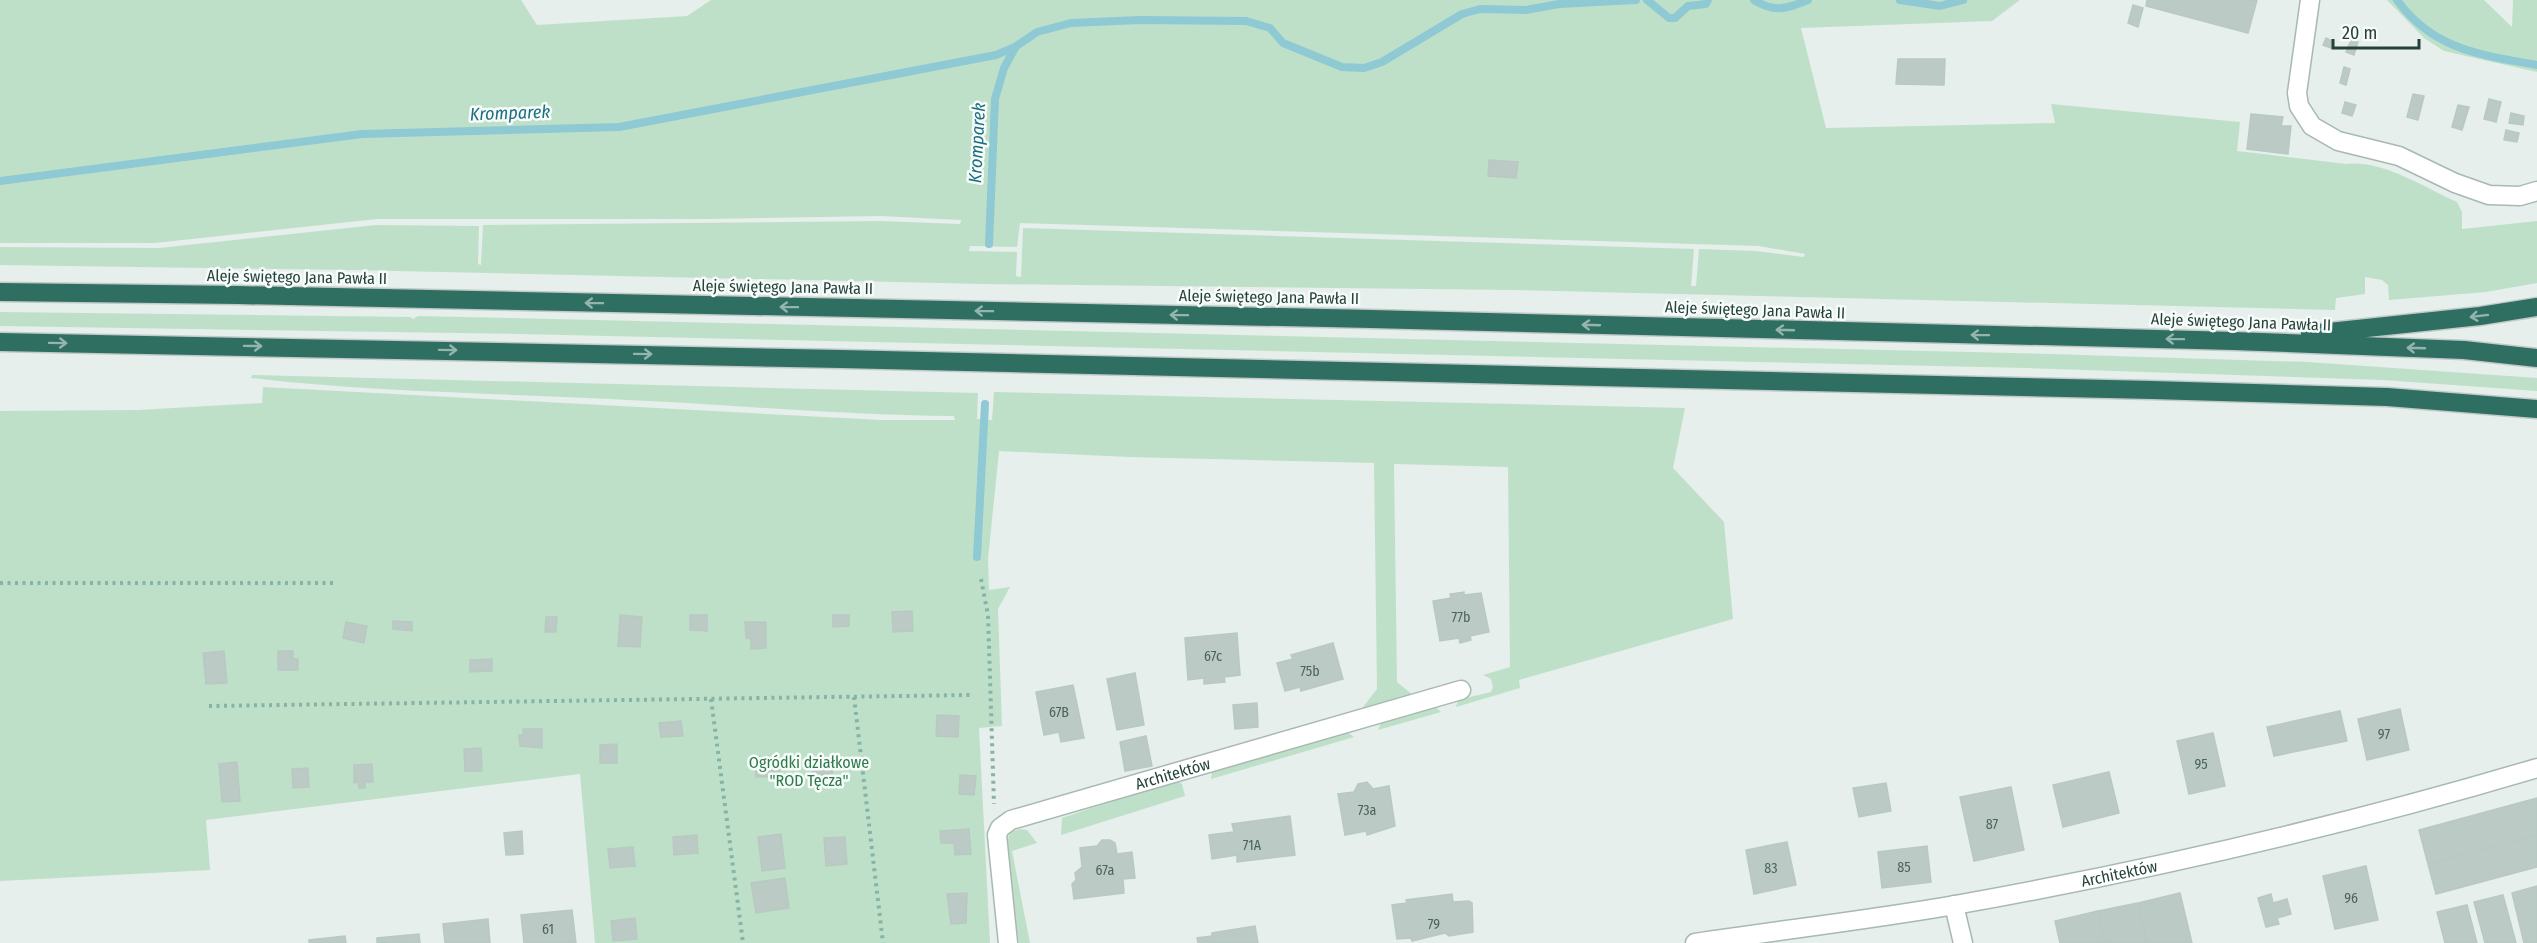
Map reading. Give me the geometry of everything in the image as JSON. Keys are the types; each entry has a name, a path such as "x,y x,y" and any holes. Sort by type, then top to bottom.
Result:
{"highway":[{"name":"Aleje świętego Jana Pawła II","path":"0,292 1360,319 2234,341 2464,350 2537,358"},
{"path":"2234,341 2480,316 2537,307"},
{"path":"0,342 829,358 2164,390 2387,397 2537,409"}],"street":[{"path":"2310,0 2297,93 2299,105 2312,126 2338,141 2399,156 2475,191 2503,197 2537,191"},
{"name":"Architektów","path":"1000,828 1022,817 1461,690"},
{"name":"Architektów","path":"1695,943 1954,905 2127,872 2294,834 2537,768"},
{"path":"1000,828 997,848 1008,943"},
{"path":"1954,905 1963,943"}],"path":[{"path":"981,579 988,615 995,810 1000,828"},
{"path":"0,583 334,583"},
{"path":"209,706 970,695"},
{"path":"854,697 883,943"},
{"path":"711,699 743,943"}],"green space":[{"path":"0,0 521,0 537,25 687,16 711,0 2020,0 1992,21 1801,28 1826,128 2055,123 2051,104 2240,122 2237,151 2360,164 2388,170 2457,202 2462,212 2462,229 2537,221 2537,283 2486,292 2389,300 2388,285 2382,280 2365,277 2365,294 2336,298 2335,310 1514,290 984,284 0,265 0,247 159,248 376,225 479,226 478,264 481,265 483,225 879,221 960,224 961,220 880,216 708,219 377,219 155,243 0,243","holes":["1020,223 1759,246 1805,254 1804,257 1756,251 1699,249 1696,286 1691,286 1694,249 1023,228 1021,277 1016,276 1017,252 969,251 970,246 1017,247"]},
{"path":"2387,0 2484,0 2512,27 2513,0 2537,0 2537,72 2444,51 2424,38"},
{"path":"0,312 410,317 413,319 418,316 511,318 2308,362 2537,378 2537,391 2383,380 2026,368 519,334 0,326"},
{"name":"Ogródki działkowe \"ROD Tęcza\"","path":"252,375 978,393 977,419 992,420 994,392 1685,408 1673,468 1724,522 1733,619 1519,680 1520,688 1456,707 1458,700 1491,692 1493,687 1491,679 1483,675 1510,667 1508,467 1394,464 1397,682 1413,695 1372,706 1367,712 1360,711 1377,689 1374,463 1129,457 999,451 988,559 989,590 1010,587 998,609 1002,726 979,728 990,943 595,943 580,774 206,820 210,870 0,881 0,411 138,410 262,403 263,387 881,420 955,420 954,416 868,414 652,401 385,389 296,383 251,378"},
{"path":"1436,707 1441,712 1378,730 1381,723"},
{"path":"1347,732 1354,737 1211,779 1212,772"},
{"path":"1175,780 1182,784 1185,796 1061,835 1062,818"},
{"path":"1020,829 1027,830 1037,843 1012,851 1030,943 1019,943 1006,869 1007,841 1011,832"}],"building":[{"path":"2147,0 2257,0 2248,33 2146,6"},
{"path":"2133,5 2143,8 2138,27 2128,23"},
{"path":"2326,38 2334,42 2331,48 2323,45"},
{"path":"2351,40 2358,42 2354,55 2346,52"},
{"path":"1898,59 1945,59 1944,85 1896,84"},
{"path":"2344,67 2350,69 2346,85 2340,83"},
{"path":"2413,94 2424,96 2418,120 2407,117"},
{"path":"2489,99 2501,102 2496,122 2484,119"},
{"path":"2345,102 2356,105 2352,116 2342,113"},
{"path":"2458,105 2469,107 2462,130 2452,127"},
{"path":"2511,113 2524,116 2523,125 2509,123"},
{"path":"2251,114 2283,117 2281,126 2291,126 2288,154 2247,149"},
{"path":"2506,130 2519,133 2517,142 2504,140"},
{"path":"1489,160 1518,162 1516,178 1488,176"},
{"path":"1464,592 1464,595 1481,593 1489,632 1470,636 1471,640 1460,643 1459,638 1440,641 1433,601 1451,598 1450,594"},
{"path":"912,611 913,631 893,632 892,612"},
{"path":"620,615 642,617 640,647 618,646"},
{"path":"690,615 707,615 707,631 690,630"},
{"path":"833,615 849,615 849,626 833,627"},
{"path":"546,617 557,617 556,632 545,632"},
{"path":"393,621 412,622 412,631 393,629"},
{"path":"346,622 367,626 364,643 343,638"},
{"path":"745,622 766,622 766,648 751,649 751,639 746,638"},
{"path":"1237,633 1240,675 1224,677 1225,682 1204,684 1204,678 1188,680 1185,638"},
{"path":"1333,643 1343,679 1301,691 1300,687 1285,691 1277,663 1293,659 1291,655"},
{"path":"224,651 227,683 206,684 203,653"},
{"path":"278,651 293,651 293,659 298,659 298,670 278,670"},
{"path":"492,659 492,671 470,672 470,660"},
{"path":"1135,673 1144,725 1117,730 1107,679"},
{"path":"1073,685 1084,738 1061,742 1059,732 1044,735 1036,692"},
{"path":"1257,703 1258,727 1235,729 1233,705"},
{"path":"2400,709 2409,750 2367,760 2358,719"},
{"path":"2340,711 2347,741 2274,756 2267,727"},
{"path":"937,715 959,716 958,737 936,736"},
{"path":"681,721 683,736 661,737 659,723"},
{"path":"523,729 542,729 542,748 520,746 519,735 523,735"},
{"path":"2213,733 2225,786 2189,794 2177,741"},
{"path":"1146,736 1152,766 1125,771 1120,742"},
{"path":"617,744 617,763 600,763 600,745"},
{"path":"481,748 482,771 465,771 464,749"},
{"path":"779,756 780,776 756,777 755,757"},
{"path":"237,762 240,801 222,802 219,764"},
{"path":"372,764 373,782 365,782 365,788 359,788 358,782 354,783 354,765"},
{"path":"832,765 833,786 813,787 812,767"},
{"path":"308,768 309,787 293,788 292,769"},
{"path":"2109,772 2119,813 2063,827 2053,785"},
{"path":"960,775 976,776 974,795 959,794"},
{"path":"1367,782 1373,789 1389,786 1395,826 1367,835 1366,831 1345,835 1338,794 1354,792 1358,784"},
{"path":"1886,783 1891,811 1859,817 1853,788"},
{"path":"2011,787 2024,850 1974,861 1960,797"},
{"path":"2537,798 2537,835 2428,864 2419,830"},
{"path":"1290,816 1295,855 1237,862 1237,855 1212,859 1209,835 1234,832 1232,824"},
{"path":"969,829 971,854 955,855 954,843 941,843 940,831"},
{"path":"522,831 523,854 506,855 504,833"},
{"path":"781,834 785,868 762,871 758,837"},
{"path":"697,835 698,853 674,855 673,837"},
{"path":"2537,835 2537,867 2436,894 2428,864"},
{"path":"845,837 847,864 826,866 824,838"},
{"path":"1102,840 1115,843 1117,854 1132,852 1135,878 1123,879 1124,893 1074,899 1072,884 1076,880 1075,873 1082,867 1080,848 1097,846"},
{"path":"1787,842 1796,885 1754,894 1746,850"},
{"path":"1927,846 1931,882 1882,888 1878,852"},
{"path":"633,847 635,866 610,868 608,849"},
{"path":"2366,866 2378,920 2335,929 2323,876"},
{"path":"785,878 789,908 756,913 751,883"},
{"path":"2537,886 2537,943 2524,943 2512,893"},
{"path":"967,893 966,923 951,924 947,894"},
{"path":"2180,893 2192,943 2147,943 2138,903"},
{"path":"1452,894 1453,902 1469,901 1472,903 1473,932 1449,936 1445,933 1412,941 1411,938 1397,939 1392,905 1407,903 1406,900"},
{"path":"2271,894 2273,903 2287,899 2291,914 2277,918 2279,924 2266,927 2258,898"},
{"path":"2503,895 2516,943 2485,943 2474,902"},
{"path":"2138,903 2147,943 2105,943 2098,911"},
{"path":"2467,905 2477,943 2445,943 2437,912"},
{"path":"572,910 576,943 524,943 521,915"},
{"path":"2098,911 2105,943 2060,943 2055,921"},
{"path":"635,918 637,939 613,941 611,921"},
{"path":"488,919 490,943 445,943 443,924"},
{"path":"1255,926 1258,943 1198,943 1197,938 1212,936 1212,933"},
{"path":"419,934 420,943 377,943 377,938"},
{"path":"345,936 346,943 309,943 309,940"}],"waterway":[{"name":"Kromparek","path":"0,181 362,134 619,127 996,55 1015,47 1037,32 1071,23 1140,20 1246,21 1270,28 1283,43 1342,67 1364,68 1382,62 1462,14 1480,9 1526,10 1559,4 1636,0"},
{"name":"Kromparek","path":"1647,0 1669,18 1675,18 1688,6 1706,4 1708,0"},
{"name":"Kromparek","path":"1754,0 1775,8 1793,6 1808,0"},
{"name":"Kromparek","path":"1900,0 1940,6 1963,0"},
{"name":"Kromparek","path":"2397,0 2411,17 2442,40 2478,53 2537,65"},
{"name":"Kromparek","path":"989,244 995,99 1004,68 1015,48"},
{"name":"Kromparek","path":"977,557 985,404"}]}
